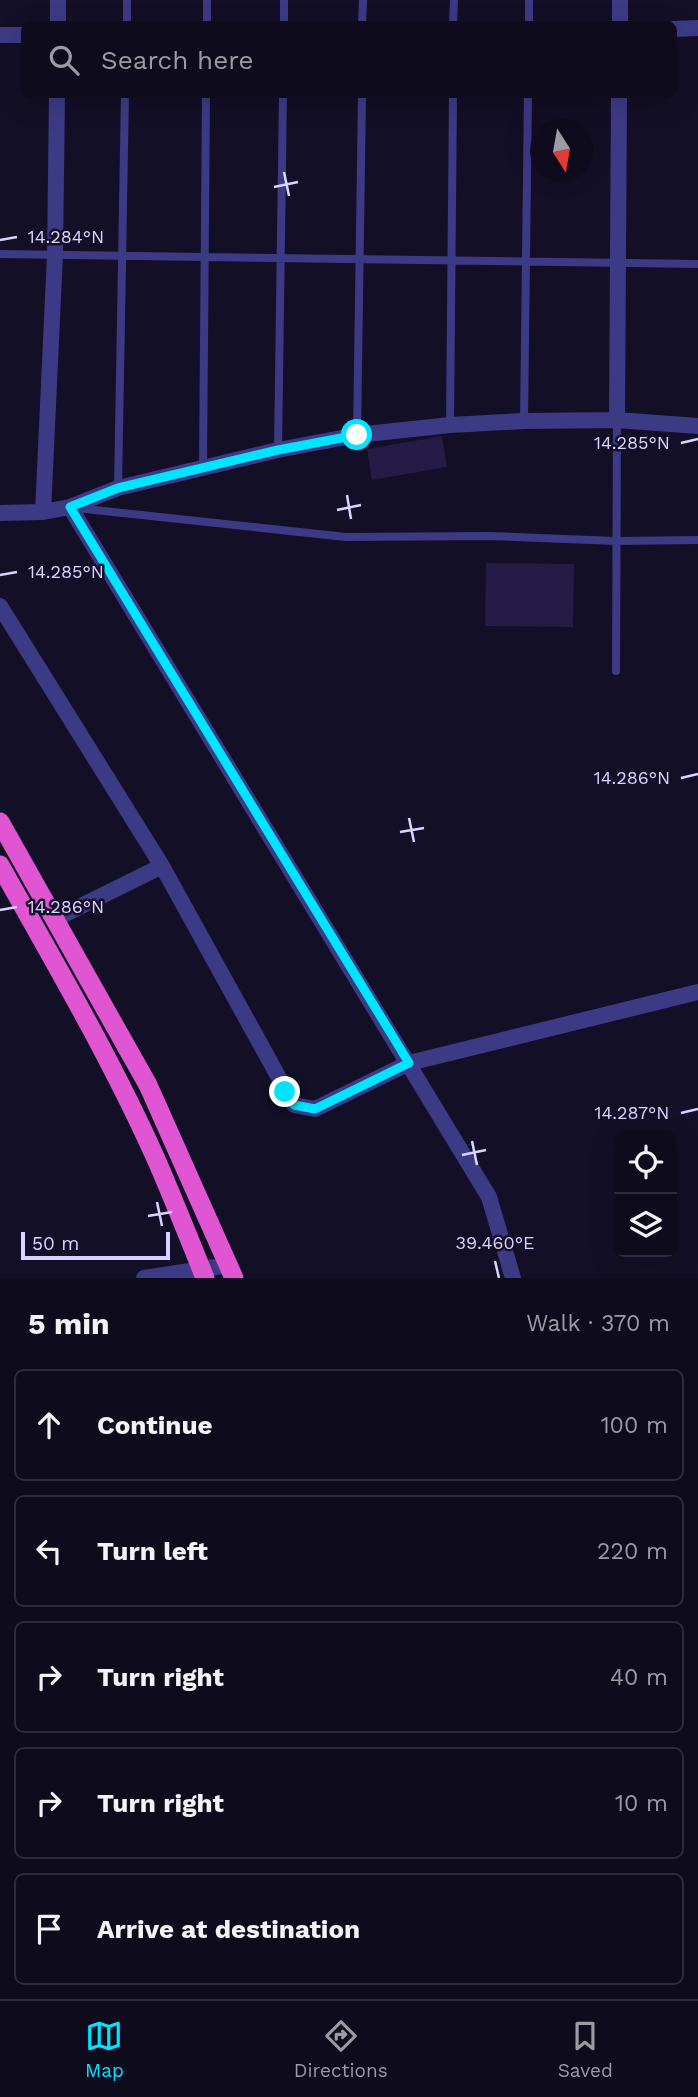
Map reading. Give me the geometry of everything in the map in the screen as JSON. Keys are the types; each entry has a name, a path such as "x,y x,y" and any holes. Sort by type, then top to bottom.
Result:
{"highway":[{"path":"0,822 148,1085 232,1272"},
{"path":"0,865 108,1062 156,1158 204,1274"}],"street":[{"path":"58,0 58,21"},
{"path":"620,0 620,21"},
{"path":"677,29 698,29"},
{"path":"0,35 21,35"},
{"path":"43,512 55,255 57,98"},
{"path":"617,419 619,98"},
{"path":"0,513 43,512 70,507 118,488 278,450 357,435 450,425 524,421 617,419 698,426"},
{"path":"70,507 489,1197 513,1278"},
{"path":"0,606 162,866 294,1105 315,1109 409,1063 698,992"},
{"path":"55,919 162,866"},
{"path":"144,1278 232,1272"}],"lane":[{"path":"127,0 127,21"},
{"path":"207,21 208,0"},
{"path":"284,0 284,21"},
{"path":"362,21 363,0"},
{"path":"453,21 454,0"},
{"path":"529,0 529,21"},
{"path":"118,488 125,98"},
{"path":"203,467 206,98"},
{"path":"278,450 283,98"},
{"path":"357,435 362,98"},
{"path":"450,425 453,98"},
{"path":"524,421 528,98"},
{"path":"0,254 698,264"},
{"path":"616,671 617,419"},
{"path":"70,507 346,537 490,536 617,541 698,540"}],"building":[{"path":"442,436 447,467 372,480 367,449"},
{"path":"486,563 574,564 573,627 485,626"}],"route":[{"path":"285,1092 294,1105 315,1109 409,1063 70,507 118,488 278,450 357,435"}]}
